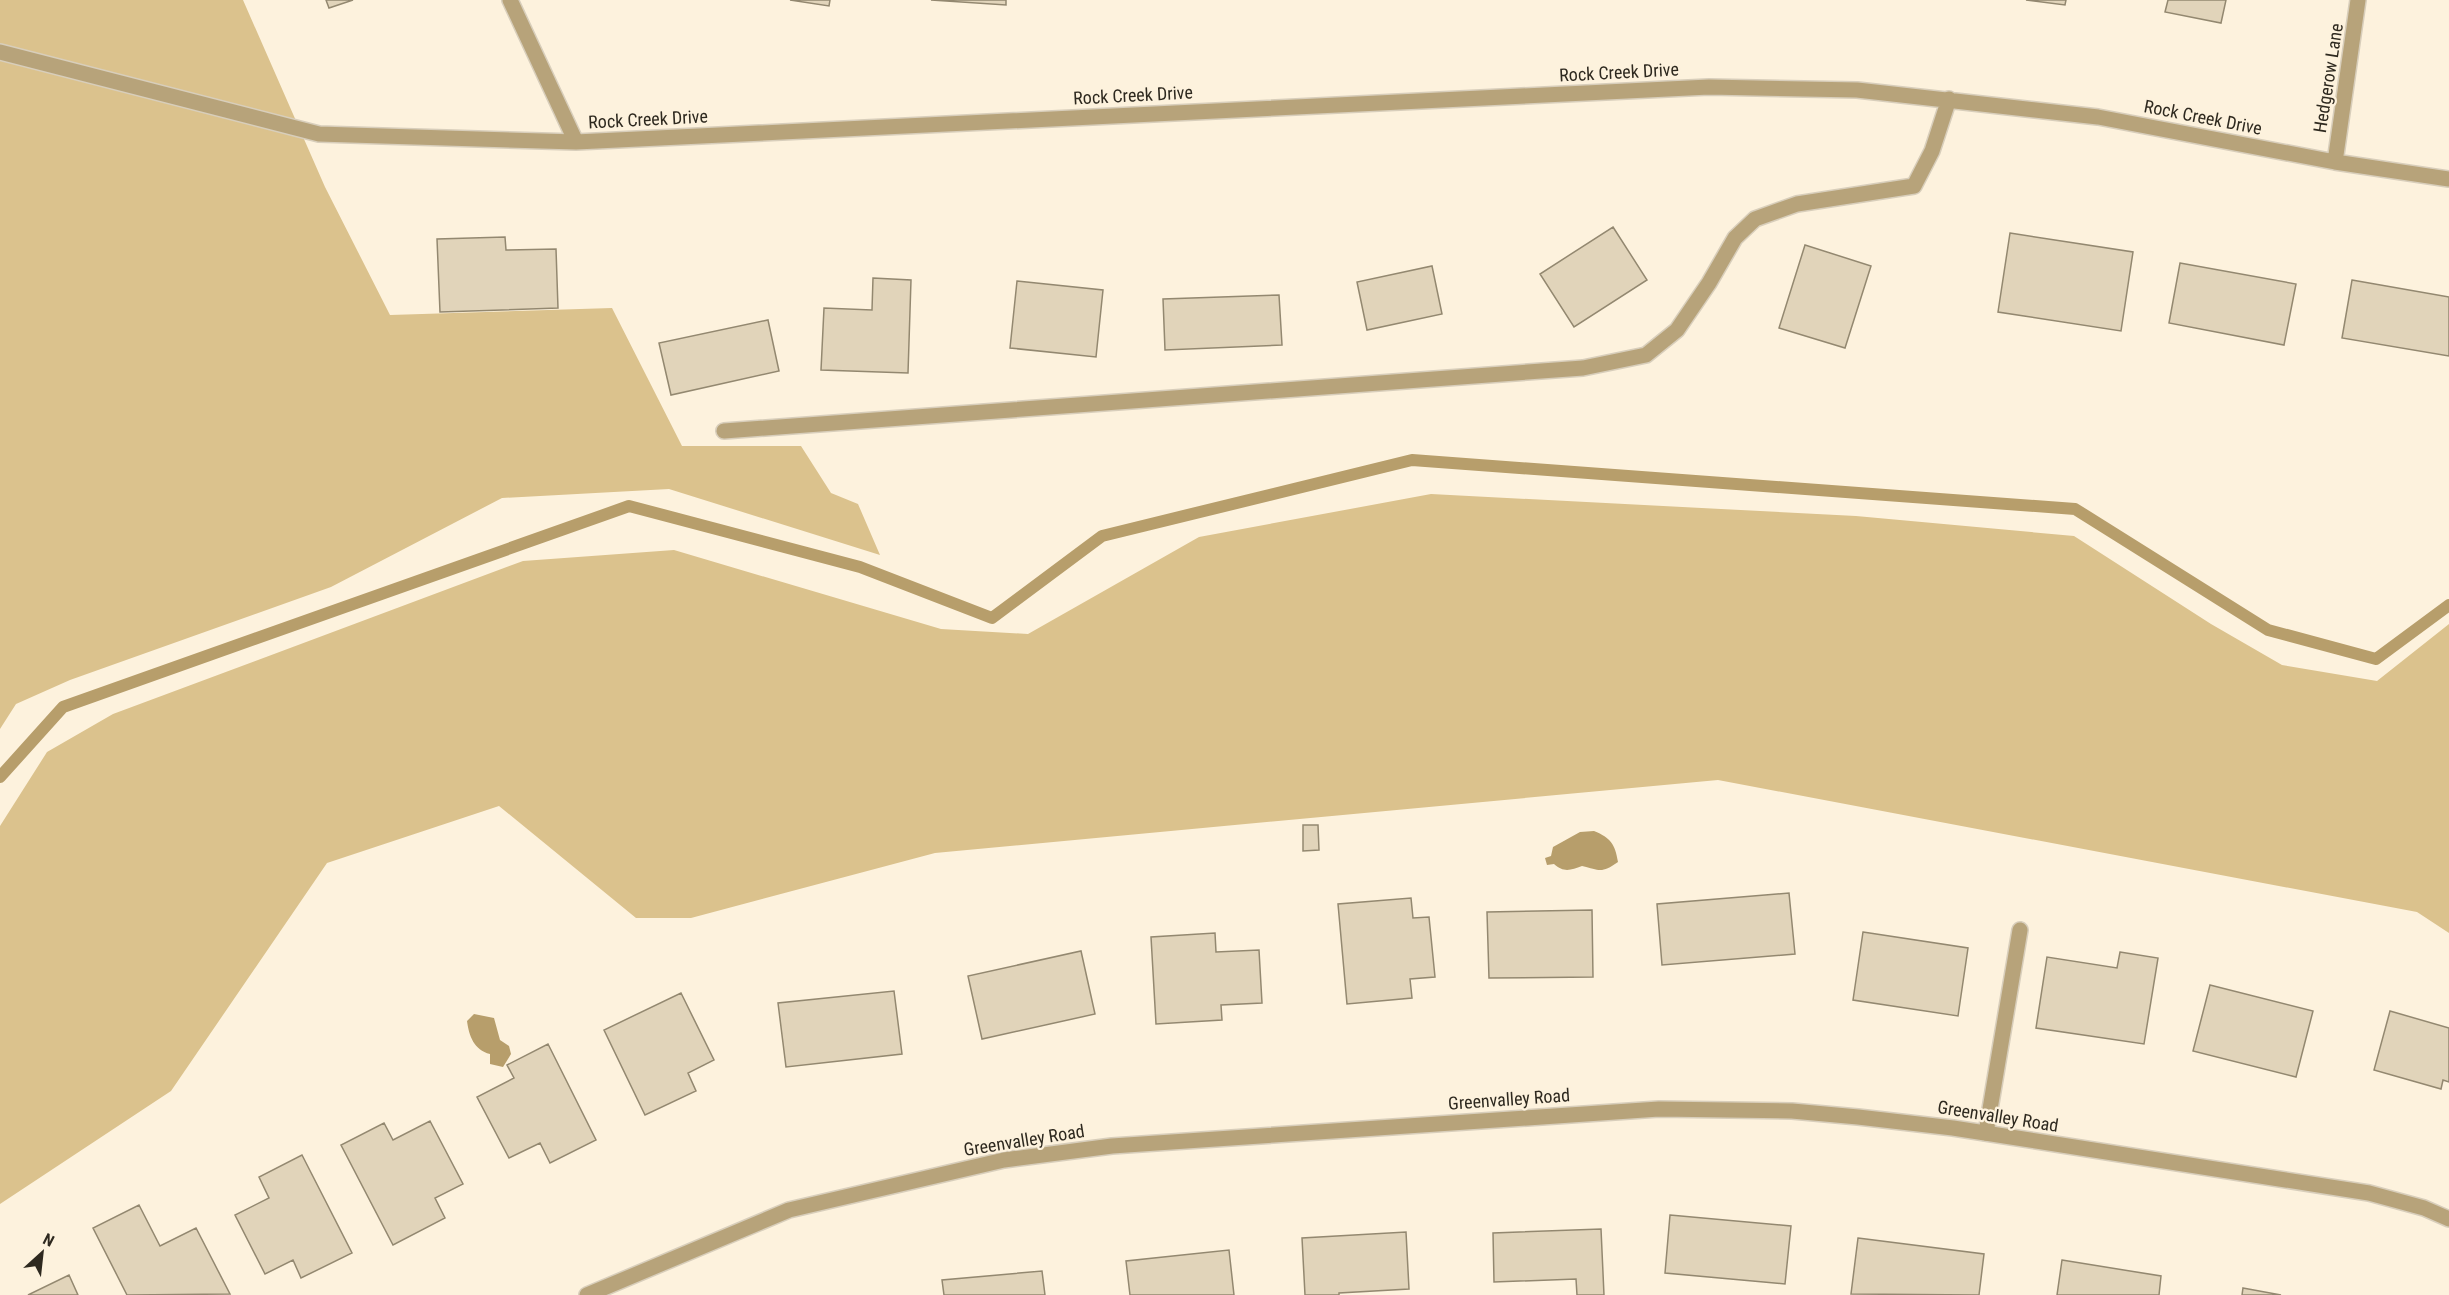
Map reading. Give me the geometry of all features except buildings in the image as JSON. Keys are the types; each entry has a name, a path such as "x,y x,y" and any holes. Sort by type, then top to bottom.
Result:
{"street":[{"path":"510,0 576,141"},
{"name":"Hedgerow Lane","path":"2335,162 2358,0"},
{"name":"Rock Creek Drive","path":"0,52 319,134 576,141 1709,87 1857,90 2098,117 2335,162 2449,180"},
{"path":"724,431 1583,369 1646,355 1677,330 1735,238 1755,219 1797,204 1914,186 1932,151 1949,99"},
{"path":"1986,1133 2020,930"},
{"name":"Greenvalley Road","path":"587,1295 789,1210 1004,1160 1112,1146 1659,1109 1792,1111 1879,1119 1986,1133 2368,1193 2424,1208 2449,1219"}],"shaded area":[{"path":"0,0 243,0 325,187 390,315 612,308 682,446 801,446 831,493 858,504 880,555 669,489 502,498 331,587 70,680 16,704 0,729"},
{"path":"1431,494 1856,516 2074,536 2211,624 2282,665 2377,681 2449,624 2449,933 2417,912 1718,780 935,853 691,918 636,918 499,806 327,863 171,1091 0,1204 0,826 47,752 113,714 523,561 674,550 941,629 1028,634 1199,537"},
{"path":"1594,831 1611,842 1618,862 1600,870 1582,866 1564,870 1554,864 1547,865 1545,858 1551,856 1553,847 1580,832"},
{"path":"474,1014 494,1018 500,1040 509,1046 511,1054 503,1067 490,1064 490,1054 473,1042 467,1021"}],"waterway":[{"path":"0,777 63,707 629,506 860,567 992,618 1102,536 1412,460 2075,509 2268,630 2376,659 2449,605"}]}
